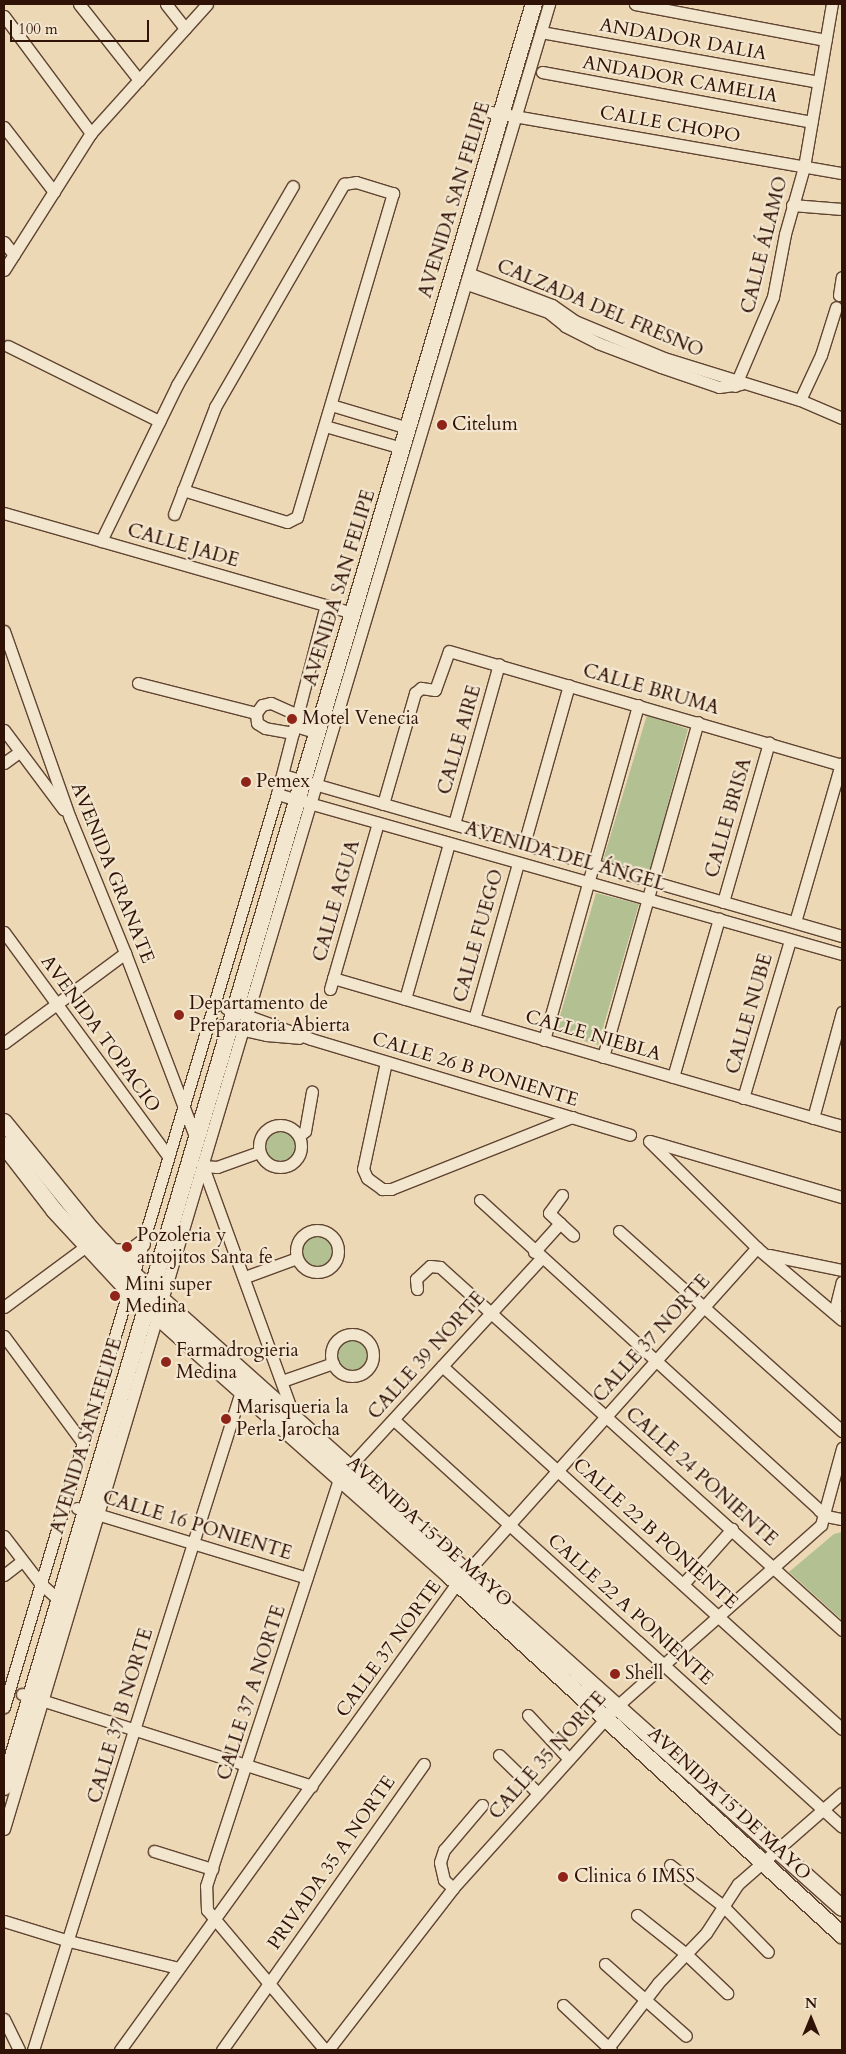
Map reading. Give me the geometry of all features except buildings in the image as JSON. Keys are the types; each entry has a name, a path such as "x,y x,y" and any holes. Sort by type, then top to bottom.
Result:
{"main road":[{"name":"AVENIDA SAN FELIPE","path":"403,427 481,210 503,114 522,4"},
{"name":"AVENIDA SAN FELIPE","path":"4,1787 32,1697 56,1597 87,1510 145,1295 194,1133 236,1011 293,798 397,446 503,114 534,4"},
{"name":"AVENIDA SAN FELIPE","path":"299,780 299,726 392,509 397,446"},
{"name":"AVENIDA 15 DE MAYO","path":"4,1122 92,1241 111,1252 145,1295 295,1418 344,1472 611,1713 761,1860 842,1935"},
{"name":"AVENIDA 15 DE MAYO","path":"4,1145 92,1241 241,1391 301,1442 344,1472"},
{"path":"111,1252 130,1253 142,1244"},
{"name":"AVENIDA SAN FELIPE","path":"4,1754 32,1697"},
{"name":"AVENIDA 15 DE MAYO","path":"611,1713 777,1849 842,1908"}],"street":[{"path":"79,4 139,80"},
{"path":"166,4 185,28"},
{"path":"4,270 91,133 208,4"},
{"path":"503,114 541,32 549,4"},
{"path":"635,4 826,40"},
{"name":"CALLE ÁLAMO","path":"739,383 773,297 792,205 804,167 832,4"},
{"path":"4,16 91,133"},
{"name":"ANDADOR DALIA","path":"541,32 818,82"},
{"name":"ANDADOR CAMELIA","path":"542,72 812,122"},
{"name":"CALLE CHOPO","path":"503,114 842,173"},
{"path":"4,127 54,192"},
{"path":"174,514 214,407 344,184 350,181 388,190 393,199 297,517 287,522 183,490"},
{"path":"101,541 177,385 293,186"},
{"path":"792,205 842,209"},
{"name":"AVENIDA SAN FELIPE","path":"4,1829 32,1697 87,1510 145,1295 142,1244 184,1106 293,798 468,279 481,210"},
{"path":"4,242 14,255"},
{"path":"839,295 842,277"},
{"name":"CALZADA DEL FRESNO","path":"468,279 555,311 612,338 694,369 800,400 842,418"},
{"path":"800,400 821,355 836,307"},
{"path":"8,346 160,421"},
{"path":"331,405 403,427"},
{"path":"325,426 397,446"},
{"name":"CALLE JADE","path":"4,513 348,611"},
{"name":"AVENIDA SAN FELIPE","path":"299,726 326,605"},
{"name":"AVENIDA GRANATE","path":"4,631 70,818 125,953 194,1133 202,1166 245,1277 295,1418 301,1442"},
{"name":"CALLE BRUMA","path":"384,804 416,693 421,688 435,690 449,651 842,764"},
{"name":"CALLE AIRE","path":"454,824 499,664"},
{"path":"138,683 256,712"},
{"path":"524,844 569,685"},
{"path":"271,703 299,726 265,728 257,723 256,712 262,705 271,703"},
{"path":"544,1040 638,705"},
{"path":"603,1057 698,722"},
{"path":"4,730 70,818"},
{"name":"CALLE BRISA","path":"724,902 769,743"},
{"path":"4,763 19,752"},
{"path":"795,922 842,764"},
{"name":"AVENIDA DEL ÁNGEL","path":"299,780 842,936"},
{"name":"AVENIDA SAN FELIPE","path":"4,1707 83,1443 202,1166 231,1027 293,798"},
{"name":"AVENIDA DEL ÁNGEL","path":"293,798 842,954"},
{"name":"CALLE AGUA","path":"332,984 378,823"},
{"path":"405,999 449,843"},
{"name":"CALLE FUEGO","path":"474,1019 518,863"},
{"path":"673,1077 718,919"},
{"name":"AVENIDA TOPACIO","path":"4,932 168,1156"},
{"name":"CALLE NUBE","path":"743,1098 790,940"},
{"path":"4,1043 125,953"},
{"name":"CALLE NIEBLA","path":"332,984 405,999 842,1126"},
{"name":"CALLE 26 B PONIENTE","path":"236,1011 270,1022 311,1039 630,1135"},
{"path":"813,1118 842,1012"},
{"path":"266,1035 270,1022"},
{"name":"CALLE 26 B PONIENTE","path":"231,1027 266,1035 311,1039"},
{"path":"386,1062 364,1169 367,1178 382,1189 391,1189 572,1117"},
{"path":"298,1136 304,1131 312,1092"},
{"path":"271,1126 287,1126 298,1136 300,1151 291,1164 276,1167 269,1164 259,1152 260,1137 271,1126"},
{"path":"838,1317 757,1248 649,1141 842,1198"},
{"path":"202,1166 217,1167 259,1152"},
{"path":"562,1195 549,1212 573,1235"},
{"path":"480,1200 537,1255 826,1516 842,1519"},
{"name":"CALLE 39 NORTE","path":"344,1472 394,1420 491,1312 560,1223"},
{"path":"619,1231 842,1431"},
{"path":"4,1307 92,1241"},
{"name":"CALLE 37 NORTE","path":"120,2050 213,1918 312,1786 462,1578 657,1363 757,1248"},
{"path":"767,1255 842,1270"},
{"path":"245,1277 297,1258"},
{"name":"CALLE 24 PONIENTE","path":"417,1289 416,1280 430,1266 436,1266 608,1415 842,1630"},
{"path":"838,1317 842,1282"},
{"path":"4,1336 83,1443"},
{"path":"282,1381 333,1363"},
{"name":"CALLE 22 B PONIENTE","path":"442,1366 559,1470 842,1729"},
{"name":"CALLE 37 B NORTE","path":"33,2050 69,1941 241,1391"},
{"name":"CALLE 22 A PONIENTE","path":"394,1420 842,1827"},
{"path":"826,1516 842,1448"},
{"name":"CALLE 37 A NORTE","path":"213,1918 205,1900 212,1869 247,1767 307,1578 344,1472"},
{"name":"CALLE 16 PONIENTE","path":"87,1510 192,1545 307,1578"},
{"name":"CALLE 35 NORTE","path":"327,2050 452,1888 611,1713 662,1663 817,1530 826,1516"},
{"path":"683,1584 732,1529"},
{"path":"4,1536 40,1583 56,1597"},
{"path":"4,1575 22,1561"},
{"path":"32,1697 247,1767 312,1786"},
{"path":"528,1715 569,1759"},
{"path":"500,1755 538,1793"},
{"name":"PRIVADA 35 A NORTE","path":"222,2050 424,1764"},
{"path":"563,2005 609,2049 645,1999 706,1933 738,1884 761,1860 777,1849 842,1793"},
{"path":"452,1888 444,1880 440,1862 444,1850 482,1806"},
{"path":"154,1851 212,1869"},
{"path":"670,1866 723,1906 768,1952"},
{"path":"637,1915 686,1954 726,1993"},
{"path":"213,1918 327,2050"},
{"path":"4,1921 69,1941 178,1968"},
{"path":"606,1964 686,2036"},
{"path":"4,2019 19,2050"}],"green space":[{"path":"647,715 688,729 649,875 603,860"},
{"path":"596,893 639,904 598,1045 555,1033"},
{"path":"285,1128 298,1141 294,1159 276,1165 262,1152 266,1134"},
{"path":"322,1233 335,1246 332,1264 312,1270 299,1257 303,1239"},
{"path":"357,1338 371,1351 367,1368 348,1374 334,1362 338,1344"},
{"path":"842,1532 842,1620 789,1572 834,1534"}],"place":[{"name":"Citelum","path":"442,425"},
{"name":"Motel Venecia","path":"292,719"},
{"name":"Pemex","path":"246,782"},
{"name":"Departamento de Preparatoria Abierta","path":"179,1015"},
{"name":"Pozoleria y antojitos Santa fe","path":"127,1247"},
{"name":"Mini super Medina","path":"115,1296"},
{"name":"Farmadrogieria Medina","path":"166,1362"},
{"name":"Marisqueria la Perla Jarocha","path":"226,1419"},
{"name":"Shell","path":"615,1674"},
{"name":"Clinica 6 IMSS","path":"563,1877"}]}
